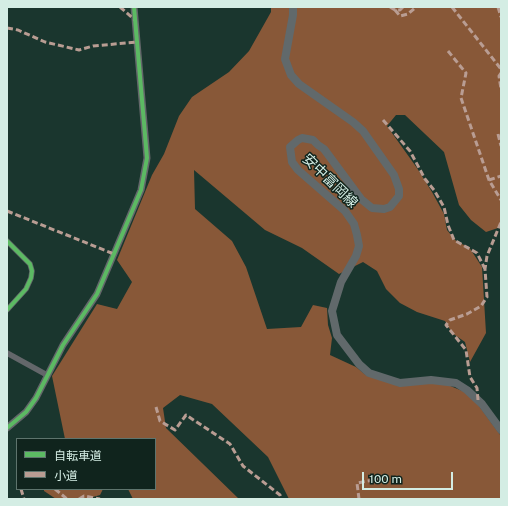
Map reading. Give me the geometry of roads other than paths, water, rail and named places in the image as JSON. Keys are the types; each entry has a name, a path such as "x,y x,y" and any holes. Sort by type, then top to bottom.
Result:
{"main road":[{"name":"安中富岡線","path":"292,7 293,15 285,59 291,75 299,84 353,122 363,131 394,175 399,189 399,196 390,207 380,209 372,208 361,199 324,149 313,140 302,138 290,148 292,162 298,170 345,211 354,224 357,235 359,246 356,256 341,282 332,311 337,335 358,364 369,373 400,383 431,380 456,383 467,390 482,404 501,430"}],"street":[{"path":"7,428 26,412 36,398 63,345 97,294 138,197 145,176 147,158 134,7"},
{"path":"7,241 30,264 32,271 31,278 26,289 7,310"},
{"path":"7,353 47,376"}]}
